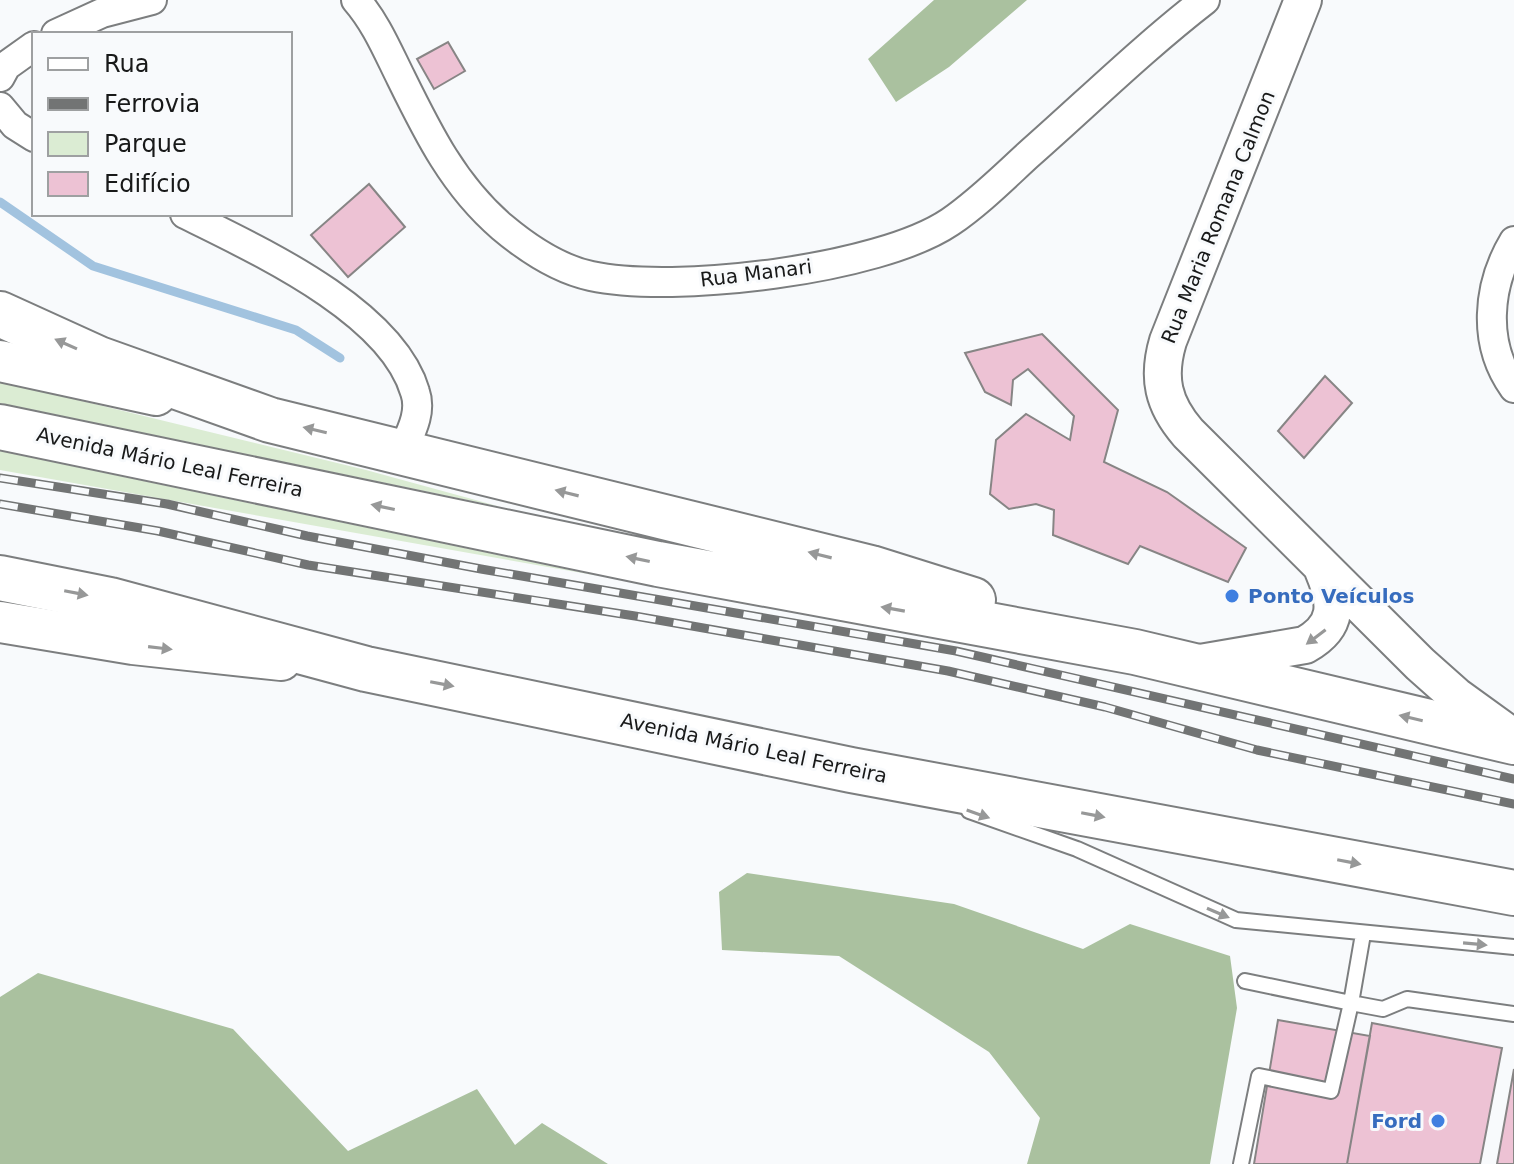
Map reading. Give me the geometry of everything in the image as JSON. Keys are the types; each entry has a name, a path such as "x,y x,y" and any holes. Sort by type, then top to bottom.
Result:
{"highway":[{"path":"0,314 99,359 270,420 403,450 871,568 1135,652"},
{"name":"Avenida Mário Leal Ferreira","path":"0,427 688,570 1135,652 1514,740"},
{"name":"Avenida Mário Leal Ferreira","path":"0,578 110,600 366,669 851,770 1514,893"}],"main road":[{"path":"0,361 270,420"},
{"path":"0,622 133,644 366,669"}],"street":[{"path":"60,32 102,13 152,0"},
{"name":"Rua Manari","path":"356,0 372,19 431,139 455,176 501,226 546,259 590,276 687,282 843,263 919,239 950,222 1205,0"},
{"name":"Rua Maria Romana Calmon","path":"1303,0 1168,341 1161,381 1174,417 1322,569 1456,696 1514,740"},
{"path":"0,77 6,66 32,47"},
{"path":"0,107 15,125 32,136"},
{"path":"189,216 313,282 350,307 384,342 407,373 416,394 415,423 403,450"},
{"path":"1514,241 1496,285 1490,317 1497,351 1514,388"},
{"name":"Rua Maria Romana Calmon","path":"1189,664 1288,648 1319,637 1331,624 1335,609 1322,569"}],"lane":[{"path":"851,770 1077,849 1236,920 1514,947"},
{"path":"1241,1164 1259,1076 1331,1091 1363,934"},
{"path":"1245,981 1383,1009 1407,999 1514,1014"}],"green space":[{"path":"934,0 1027,0 949,67 896,102 868,59"},
{"path":"0,381 366,470 501,507 0,403"},
{"path":"0,451 599,576 0,470"},
{"path":"747,873 954,904 1083,949 1130,924 1230,956 1237,1008 1210,1164 1027,1164 1040,1118 989,1052 839,956 722,950 719,892"},
{"path":"38,973 233,1029 348,1151 477,1089 515,1145 542,1123 608,1164 0,1164 0,997"}],"building":[{"path":"448,42 465,71 434,89 417,59"},
{"path":"369,184 405,227 348,277 311,235"},
{"path":"1042,334 1118,410 1104,462 1167,492 1246,548 1228,582 1140,546 1128,564 1053,535 1054,510 1036,504 1009,509 990,494 996,440 1026,414 1070,440 1074,416 1028,369 1013,380 1011,405 985,392 965,353"},
{"path":"1325,376 1352,403 1304,458 1278,431"},
{"path":"1278,1020 1370,1036 1347,1164 1254,1164"},
{"path":"1372,1023 1502,1048 1480,1164 1347,1164"},
{"path":"1514,1069 1514,1164 1497,1164"}],"waterway":[{"path":"0,202 93,266 296,330 340,358"}],"railway":[{"path":"0,478 167,504 307,536 481,569 956,651 1514,779"},
{"path":"0,504 158,531 308,565 635,616 948,671 1105,707 1257,750 1514,804"}],"place":[{"name":"Ponto Veículos","path":"1232,596"},
{"name":"Ford","path":"1438,1121"}]}
